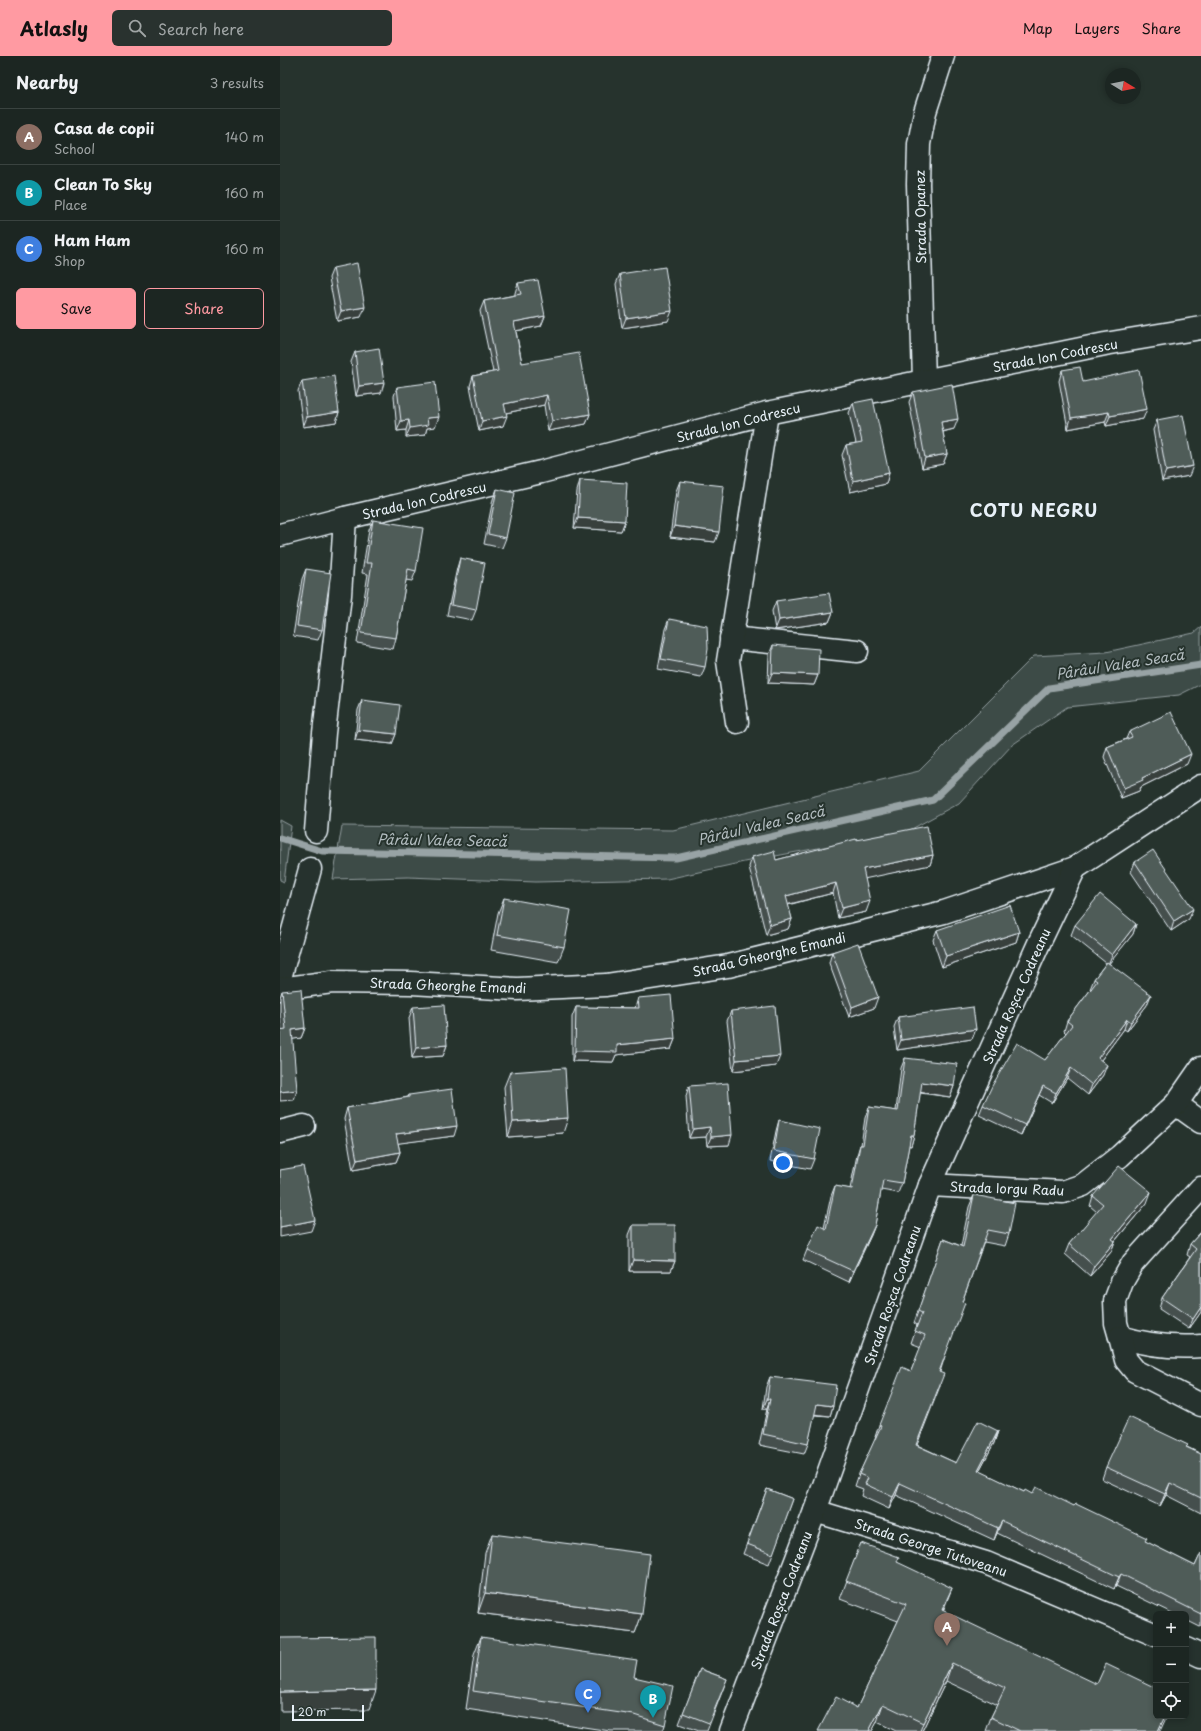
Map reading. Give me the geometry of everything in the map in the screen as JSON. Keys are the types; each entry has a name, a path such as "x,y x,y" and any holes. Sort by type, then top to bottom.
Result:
{"street":[{"name":"Strada Opanez","path":"924,380 918,184 919,144 925,112 943,56"},
{"name":"Strada Ion Codrescu","path":"280,535 345,518 541,472 767,413 1105,344 1201,328"},
{"path":"737,722 728,661 767,413"},
{"path":"316,831 324,733 340,595 345,518"},
{"path":"731,638 857,651"},
{"name":"Strada Gheorghe Emandi","path":"280,989 332,982 411,983 517,989 606,985 728,966 944,912 1075,868 1201,786"},
{"name":"Strada Roșca Codreanu","path":"731,1731 815,1511 930,1185 1037,948 1075,868"},
{"path":"280,978 310,869"},
{"name":"Strada Iorgu Radu","path":"930,1185 1063,1192 1083,1185 1120,1156 1176,1104 1201,1068"},
{"path":"1176,1104 1201,1122"},
{"path":"280,1132 304,1126"},
{"path":"1201,1188 1134,1263 1122,1282 1115,1301 1116,1323 1126,1360 1135,1371 1157,1384 1201,1405"},
{"path":"1120,1337 1137,1342 1170,1347 1201,1346"},
{"name":"Strada George Tutoveanu","path":"815,1511 986,1562 1153,1633"},
{"path":"1189,1650 1201,1656"}],"shaded area":[{"path":"1201,627 1201,684 1179,695 1067,707 1012,745 959,803 908,831 744,862 667,879 536,882 408,877 333,879 342,826 673,830 919,771 1034,656 1106,652 1194,633"},
{"path":"280,820 291,826 284,882 280,880"}],"building":[{"path":"357,263 365,307 341,311 333,268"},
{"path":"665,267 672,311 626,318 620,274"},
{"path":"538,280 545,316 514,322 522,363 579,353 590,414 552,421 547,395 504,404 507,416 482,421 473,376 498,371 484,301 521,294 518,283"},
{"path":"379,348 384,383 359,386 355,352"},
{"path":"1080,367 1083,382 1139,370 1147,409 1110,416 1109,412 1071,418 1062,370"},
{"path":"334,376 339,412 307,417 302,381"},
{"path":"435,382 439,417 427,418 428,425 410,428 409,420 401,421 397,387"},
{"path":"952,384 958,419 941,422 947,454 925,458 913,392"},
{"path":"873,399 889,473 853,481 846,445 862,442 853,403"},
{"path":"1183,415 1193,466 1166,471 1157,420"},
{"path":"580,480 627,483 625,521 578,518"},
{"path":"680,481 724,486 719,532 674,526"},
{"path":"497,489 515,493 506,538 488,534"},
{"path":"373,520 423,528 416,571 408,569 396,638 361,633 372,563 366,563"},
{"path":"460,558 485,563 476,610 451,605"},
{"path":"306,569 331,573 322,630 297,626"},
{"path":"829,593 833,612 779,620 776,601"},
{"path":"669,619 707,626 708,649 705,667 661,659"},
{"path":"773,645 819,649 818,675 772,673"},
{"path":"362,700 400,705 396,734 358,730"},
{"path":"1171,712 1191,754 1142,778 1143,780 1124,788 1107,747 1132,737 1129,732"},
{"path":"927,826 933,855 863,869 870,901 842,908 836,883 786,896 792,919 770,925 752,857 774,851 776,860 856,839"},
{"path":"1153,850 1193,909 1174,921 1135,862"},
{"path":"1100,894 1136,924 1112,955 1075,925"},
{"path":"504,898 571,910 564,947 497,935"},
{"path":"1010,905 1019,932 946,956 937,930"},
{"path":"858,943 878,997 852,1007 832,952"},
{"path":"1107,962 1151,995 1131,1022 1127,1019 1098,1058 1107,1065 1092,1085 1071,1068 1056,1093 1043,1086 1025,1125 983,1105 992,1086 1017,1043 1045,1060 1072,1025 1067,1021 1097,981 1094,979"},
{"path":"301,989 305,1028 292,1030 297,1090 280,1092 280,1030 286,1029 282,991"},
{"path":"671,995 675,1039 617,1045 617,1052 575,1051 576,1007 639,1008 638,998"},
{"path":"444,1005 447,1045 416,1048 413,1007"},
{"path":"775,1006 780,1056 736,1060 731,1011"},
{"path":"973,1007 976,1029 901,1040 898,1017"},
{"path":"905,1058 957,1064 954,1086 922,1082 914,1135 911,1135 902,1183 883,1180 875,1225 853,1271 807,1250 818,1225 826,1229 835,1186 852,1189 860,1145 863,1145 869,1107 898,1111"},
{"path":"565,1068 568,1118 513,1122 510,1072"},
{"path":"728,1083 732,1135 711,1137 710,1127 693,1129 689,1086"},
{"path":"452,1089 457,1126 396,1134 400,1152 357,1160 347,1108 409,1097 409,1095"},
{"path":"779,1120 820,1129 814,1159 774,1151"},
{"path":"303,1166 315,1220 280,1227 280,1170"},
{"path":"1119,1166 1151,1192 1112,1239 1115,1241 1094,1266 1069,1244 1103,1204 1093,1196"},
{"path":"974,1195 1015,1203 1009,1234 988,1230 962,1302 965,1303 939,1372 944,1374 916,1445 956,1463 978,1421 998,1431 978,1470 1024,1492 1025,1490 1032,1494 1036,1487 1074,1506 1076,1504 1147,1538 1145,1541 1195,1566 1201,1553 1201,1614 1121,1574 1119,1577 1002,1521 998,1528 900,1483 893,1497 865,1484 868,1478 859,1474 881,1426 879,1425 902,1367 911,1371 925,1335 915,1331 922,1313 918,1311 943,1239 963,1247"},
{"path":"633,1225 675,1225 675,1261 633,1260"},
{"path":"1201,1232 1201,1307 1193,1319 1162,1298 1196,1249 1190,1244"},
{"path":"770,1377 836,1385 833,1406 817,1404 808,1444 763,1434 770,1399 767,1399"},
{"path":"1129,1417 1188,1445 1186,1447 1201,1454 1201,1498 1170,1483 1165,1494 1106,1467"},
{"path":"767,1489 793,1499 773,1554 747,1544"},
{"path":"492,1534 650,1554 642,1614 485,1593"},
{"path":"861,1543 899,1557 897,1562 952,1588 942,1610 1097,1684 1106,1664 1153,1687 1153,1719 1164,1719 1158,1731 1020,1731 991,1717 1005,1688 952,1663 923,1723 883,1704 869,1731 818,1731 836,1697 857,1708 906,1604 846,1581"},
{"path":"376,1637 376,1690 280,1692 280,1638"},
{"path":"481,1637 637,1660 634,1677 673,1686 665,1725 634,1715 473,1691"},
{"path":"700,1669 727,1679 709,1723 683,1713"}],"waterway":[{"name":"Pârâul Valea Seacă","path":"280,838 322,851 676,858 933,800 1049,688 1201,665"}],"place":[{"name":"Casa de copii","path":"947,1646"},
{"name":"Ham Ham","path":"588,1713"},
{"name":"Clean To Sky","path":"653,1718"}],"district":[{"name":"COTU NEGRU","path":"1034,510"}]}
